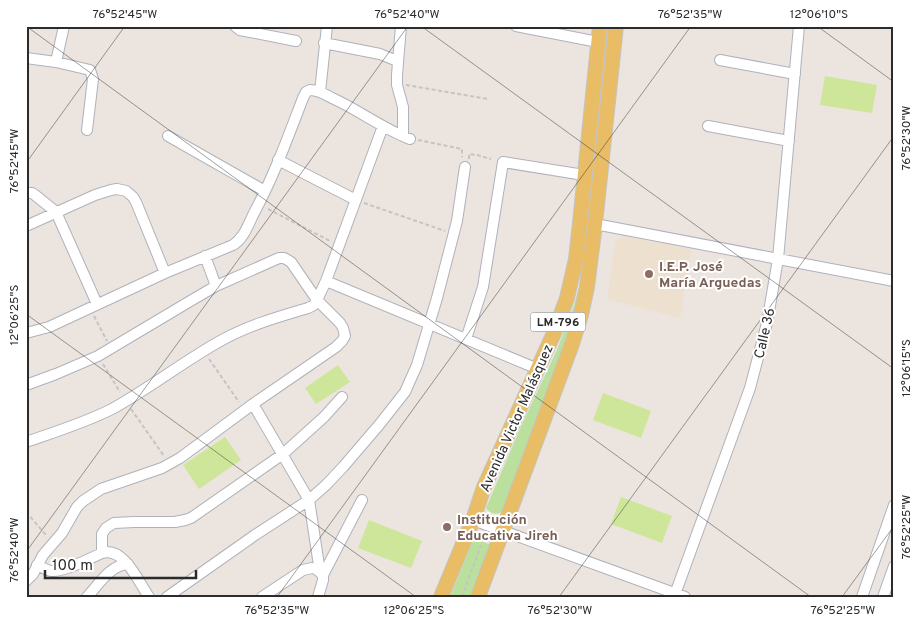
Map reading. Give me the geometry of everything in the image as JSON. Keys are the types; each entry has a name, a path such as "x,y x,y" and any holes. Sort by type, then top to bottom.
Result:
{"main road":[{"name":"Avenida Victor Malásquez","path":"441,597 473,520 484,487 561,316 572,278 579,232 600,26"},
{"name":"Avenida Victor Malásquez","path":"478,597 578,326 587,287 595,224 616,26"}],"street":[{"path":"56,62 64,26"},
{"path":"235,26 240,30 296,41"},
{"path":"320,92 327,26"},
{"path":"401,26 397,61 397,85 403,107 407,138"},
{"path":"516,26 598,42"},
{"name":"Calle 36","path":"678,596 757,366 769,316 778,259 799,26"},
{"path":"324,43 380,54 397,61"},
{"path":"26,58 56,62 90,70 93,79 88,130"},
{"path":"720,60 795,74"},
{"path":"26,333 49,327 95,308 165,273 238,242 265,191 306,92 313,90 320,92 348,105 407,138"},
{"path":"26,442 80,423 112,408 204,350 245,328 314,305 318,300 360,202 383,126"},
{"path":"708,126 789,141"},
{"path":"168,136 265,191"},
{"path":"278,160 360,202"},
{"path":"466,339 483,287 504,162 584,174"},
{"path":"167,597 255,535 309,500 342,467 405,392 417,366 430,325 457,221 465,163"},
{"path":"26,226 95,194 117,189 126,191 133,196 136,202 165,273"},
{"path":"26,193 32,193 56,212 95,308"},
{"path":"595,224 894,281"},
{"path":"205,256 216,286"},
{"path":"26,385 98,356 216,286 279,258 288,260 294,266 318,300 340,323 344,330 344,339 336,347 188,452 162,468 101,489 86,498 77,507 62,532 52,543 26,582"},
{"path":"326,281 538,369"},
{"path":"102,553 102,534 106,528 114,523 175,522 191,518 283,454 324,417 342,397"},
{"path":"249,407 283,454 309,500 323,580 318,597"},
{"path":"321,573 362,500"},
{"path":"862,597 894,505"},
{"path":"473,520 678,596"},
{"path":"37,565 50,571 57,571 107,551 112,552 128,564 149,597"},
{"path":"87,597 113,568 128,564"},
{"path":"883,597 894,566"},
{"path":"262,597 303,570 312,568 321,573"}],"path":[{"path":"403,85 488,99"},
{"path":"407,138 462,149 465,163"},
{"path":"465,163 469,154 491,159"},
{"path":"360,202 447,232"},
{"path":"268,209 332,242"},
{"path":"95,308 108,343"},
{"path":"204,350 249,407"},
{"path":"101,361 123,396"},
{"path":"130,408 165,457 170,454"},
{"path":"26,512 52,543"},
{"path":"462,597 481,545"}],"shaded area":[{"name":"I.E.P. José María Arguedas","path":"623,236 691,249 680,318 607,299 616,241"}],"green space":[{"path":"825,76 877,85 872,113 820,105"},
{"path":"582,276 585,277 574,326 504,510 497,514 492,513 486,508 556,352 574,305"},
{"path":"338,365 350,382 316,404 305,388"},
{"path":"603,393 651,411 641,438 593,420"},
{"path":"225,437 241,460 199,489 183,465"},
{"path":"621,497 672,516 662,543 611,524"},
{"path":"369,520 422,541 411,568 358,548"},
{"path":"474,538 491,545 471,597 450,597"}],"place":[{"name":"I.E.P. José María Arguedas","path":"649,274"},
{"name":"Institución Educativa Jireh","path":"447,527"}]}
